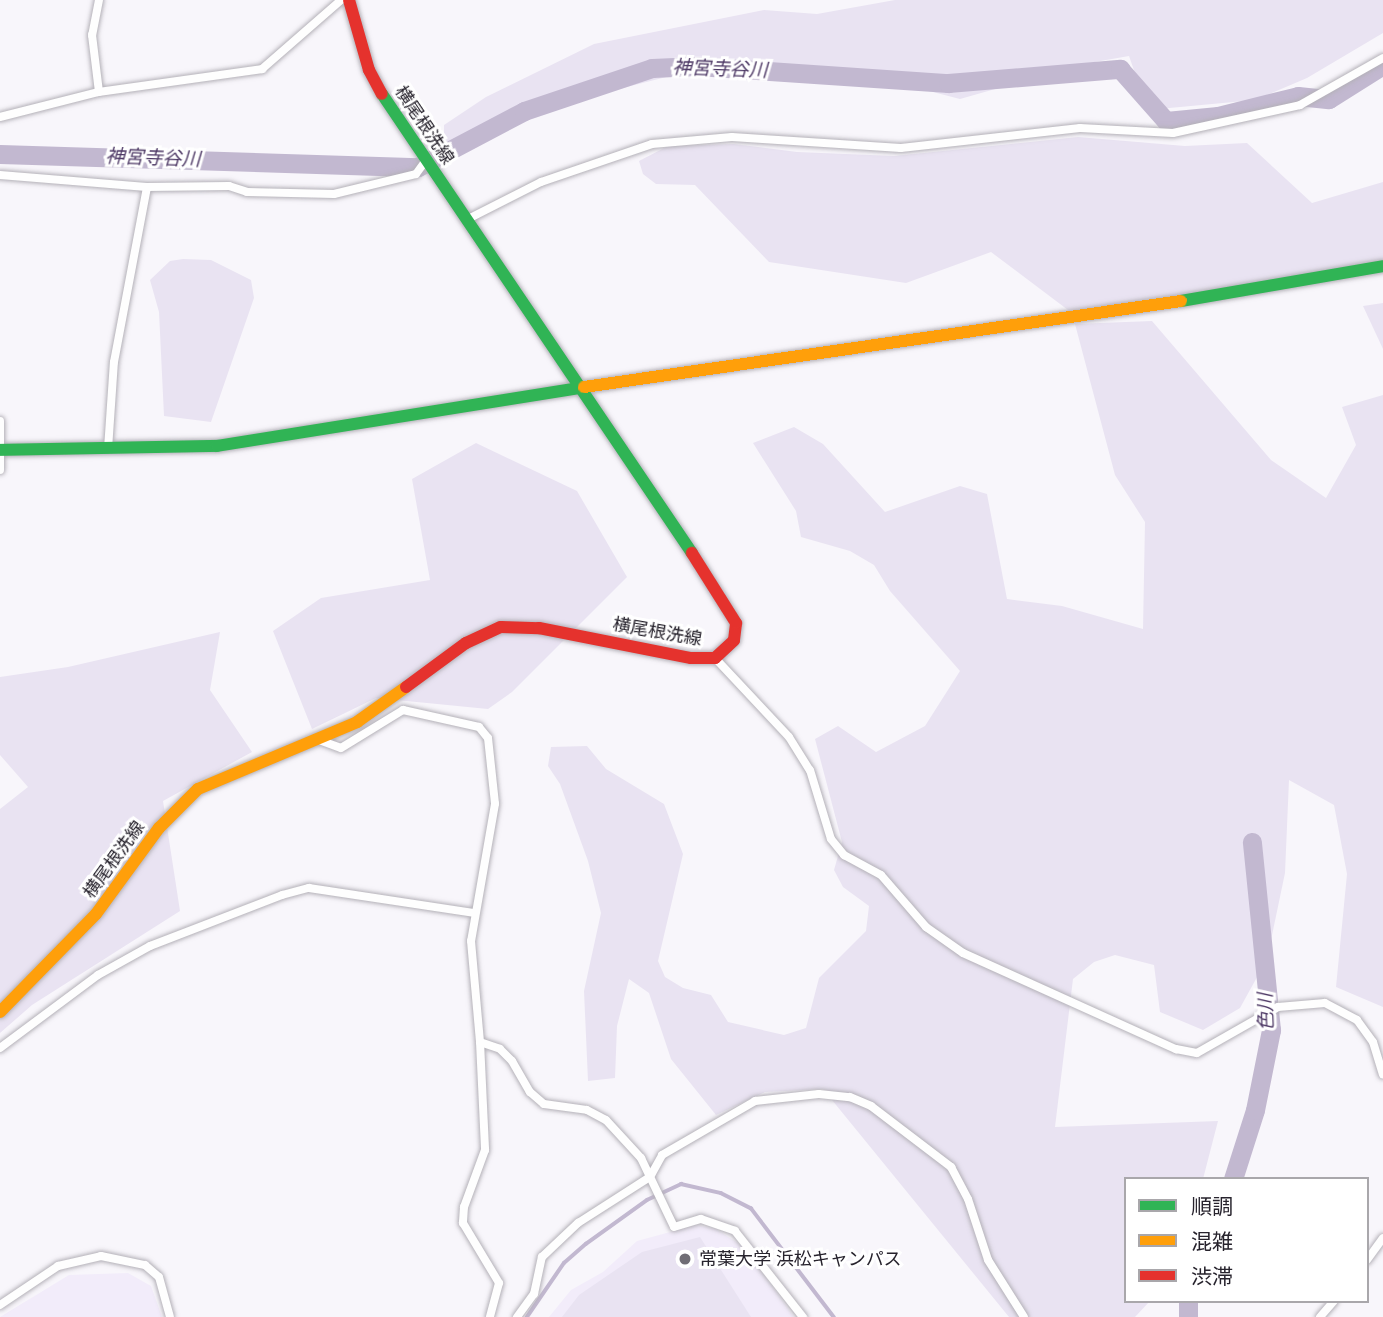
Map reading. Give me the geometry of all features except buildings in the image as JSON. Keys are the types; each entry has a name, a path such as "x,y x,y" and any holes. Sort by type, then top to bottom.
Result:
{"main road":[{"name":"横尾根洗線","path":"0,1012 96,914 159,828 198,789 319,740 383,707 467,643 501,627 539,628 691,658 715,658 734,640 736,623 727,605 579,390 369,70 349,0"},
{"path":"1,450 217,446 420,410 579,390 1196,299 1383,266"}],"street":[{"path":"99,0 92,34 99,92"},
{"path":"0,117 99,92 262,69 341,0"},
{"path":"466,219 541,182 653,144 732,137 901,148 1080,128 1172,133 1300,106 1383,58"},
{"path":"0,175 148,187 229,186 247,192 334,194 416,174 427,159"},
{"path":"108,449 114,362 148,187"},
{"path":"0,421 0,470"},
{"path":"715,658 789,737 810,770 831,839 844,855 881,875 926,927 963,953 1175,1049 1197,1053 1278,1007 1325,1003 1357,1020 1373,1042 1383,1075"},
{"path":"319,740 341,748 403,710 479,727 488,738 495,804 471,941 480,1042 485,1150 464,1207 463,1223 499,1283 490,1317"},
{"path":"0,1048 98,975 150,946 282,895 309,888 475,913"},
{"path":"480,1042 500,1049 512,1061 530,1092 544,1104 587,1110 606,1119 641,1158 674,1227 701,1219 735,1231 803,1317"},
{"path":"517,1317 534,1294 542,1257 578,1223 650,1177 662,1155 755,1101 819,1094 863,1101 890,1116 951,1167 968,1199 988,1260 1024,1317"},
{"path":"1369,1257 1383,1238"},
{"path":"0,1305 58,1266 101,1256 145,1265 159,1277 170,1317"},
{"path":"1320,1317 1332,1303"}],"shaded area":[{"path":"895,0 1383,0 1383,33 1307,78 1255,100 1148,110 1129,56 1083,64 960,99 902,84 674,75 564,103 444,144 444,125 486,97 594,44 764,10 817,14"},
{"path":"1078,137 1185,146 1247,143 1312,203 1383,182 1383,262 1277,288 1149,299 1072,313 991,252 906,283 769,262 695,185 656,184 643,174 639,161 668,146 734,144 797,152 894,156"},
{"path":"211,260 251,280 254,298 211,422 164,416 159,312 150,280 170,261"},
{"path":"1383,303 1383,349 1363,306"},
{"path":"1152,321 1271,460 1326,498 1356,445 1342,407 1383,395 1383,1007 1336,987 1347,874 1334,805 1289,780 1285,873 1267,959 1240,1008 1203,1030 1160,1012 1154,965 1115,955 1094,962 1073,979 1055,1127 1218,1121 1204,1177 1124,1177 1124,1303 1148,1303 1135,1317 1009,1317 823,1089 765,1092 716,1115 671,1059 649,993 629,979 617,1026 615,1078 588,1081 584,991 601,913 588,861 560,784 548,766 551,747 587,746 606,769 664,804 683,854 658,961 665,977 683,988 711,995 728,1022 784,1035 806,1028 819,978 866,931 869,906 843,887 834,870 842,842 815,739 838,726 876,752 925,726 960,671 890,591 874,565 850,551 801,537 796,511 753,443 794,427 823,444 885,512 960,486 987,494 1007,599 1062,606 1143,629 1145,522 1115,475 1075,324"},
{"path":"476,443 577,491 627,577 512,692 488,709 376,698 312,729 273,631 321,598 430,580 412,479"},
{"path":"220,632 210,690 252,752 163,801 180,911 32,1005 0,1033 0,809 28,787 0,755 0,677 68,667"},
{"name":"常葉大学 浜松キャンパス","path":"696,1225 716,1229 744,1247 794,1317 549,1317 571,1290 603,1272 637,1241"},
{"name":"常葉大学 浜松キャンパス","path":"700,1237 751,1317 562,1317 579,1295 642,1252"},
{"path":"128,1273 151,1286 162,1317 0,1317 69,1275"}],"waterway":[{"name":"神宮寺谷川","path":"0,154 418,167 524,111 652,68 697,66 948,83 1120,69 1166,121 1218,116 1298,96 1329,99 1383,65"},
{"name":"色川","path":"1234,1177 1255,1110 1271,1030 1252,842"},
{"path":"527,1317 564,1263 647,1200 681,1184 721,1193 751,1208 834,1317"},
{"name":"色川","path":"1188,1303 1188,1317"}],"traffic: fast":[{"path":"382,94 692,553"},
{"path":"1181,301 1383,266"},
{"path":"0,450 217,446 584,387"}],"traffic: slow":[{"path":"584,387 1181,301"},
{"path":"0,1012 96,914 159,828 198,789 357,722 406,687"}],"traffic: jam":[{"path":"349,0 369,70 382,94"},
{"path":"406,687 466,643 501,627 539,628 691,658 715,658 734,640 736,623 692,553"}],"place":[{"name":"常葉大学 浜松キャンパス","path":"685,1259"}]}
